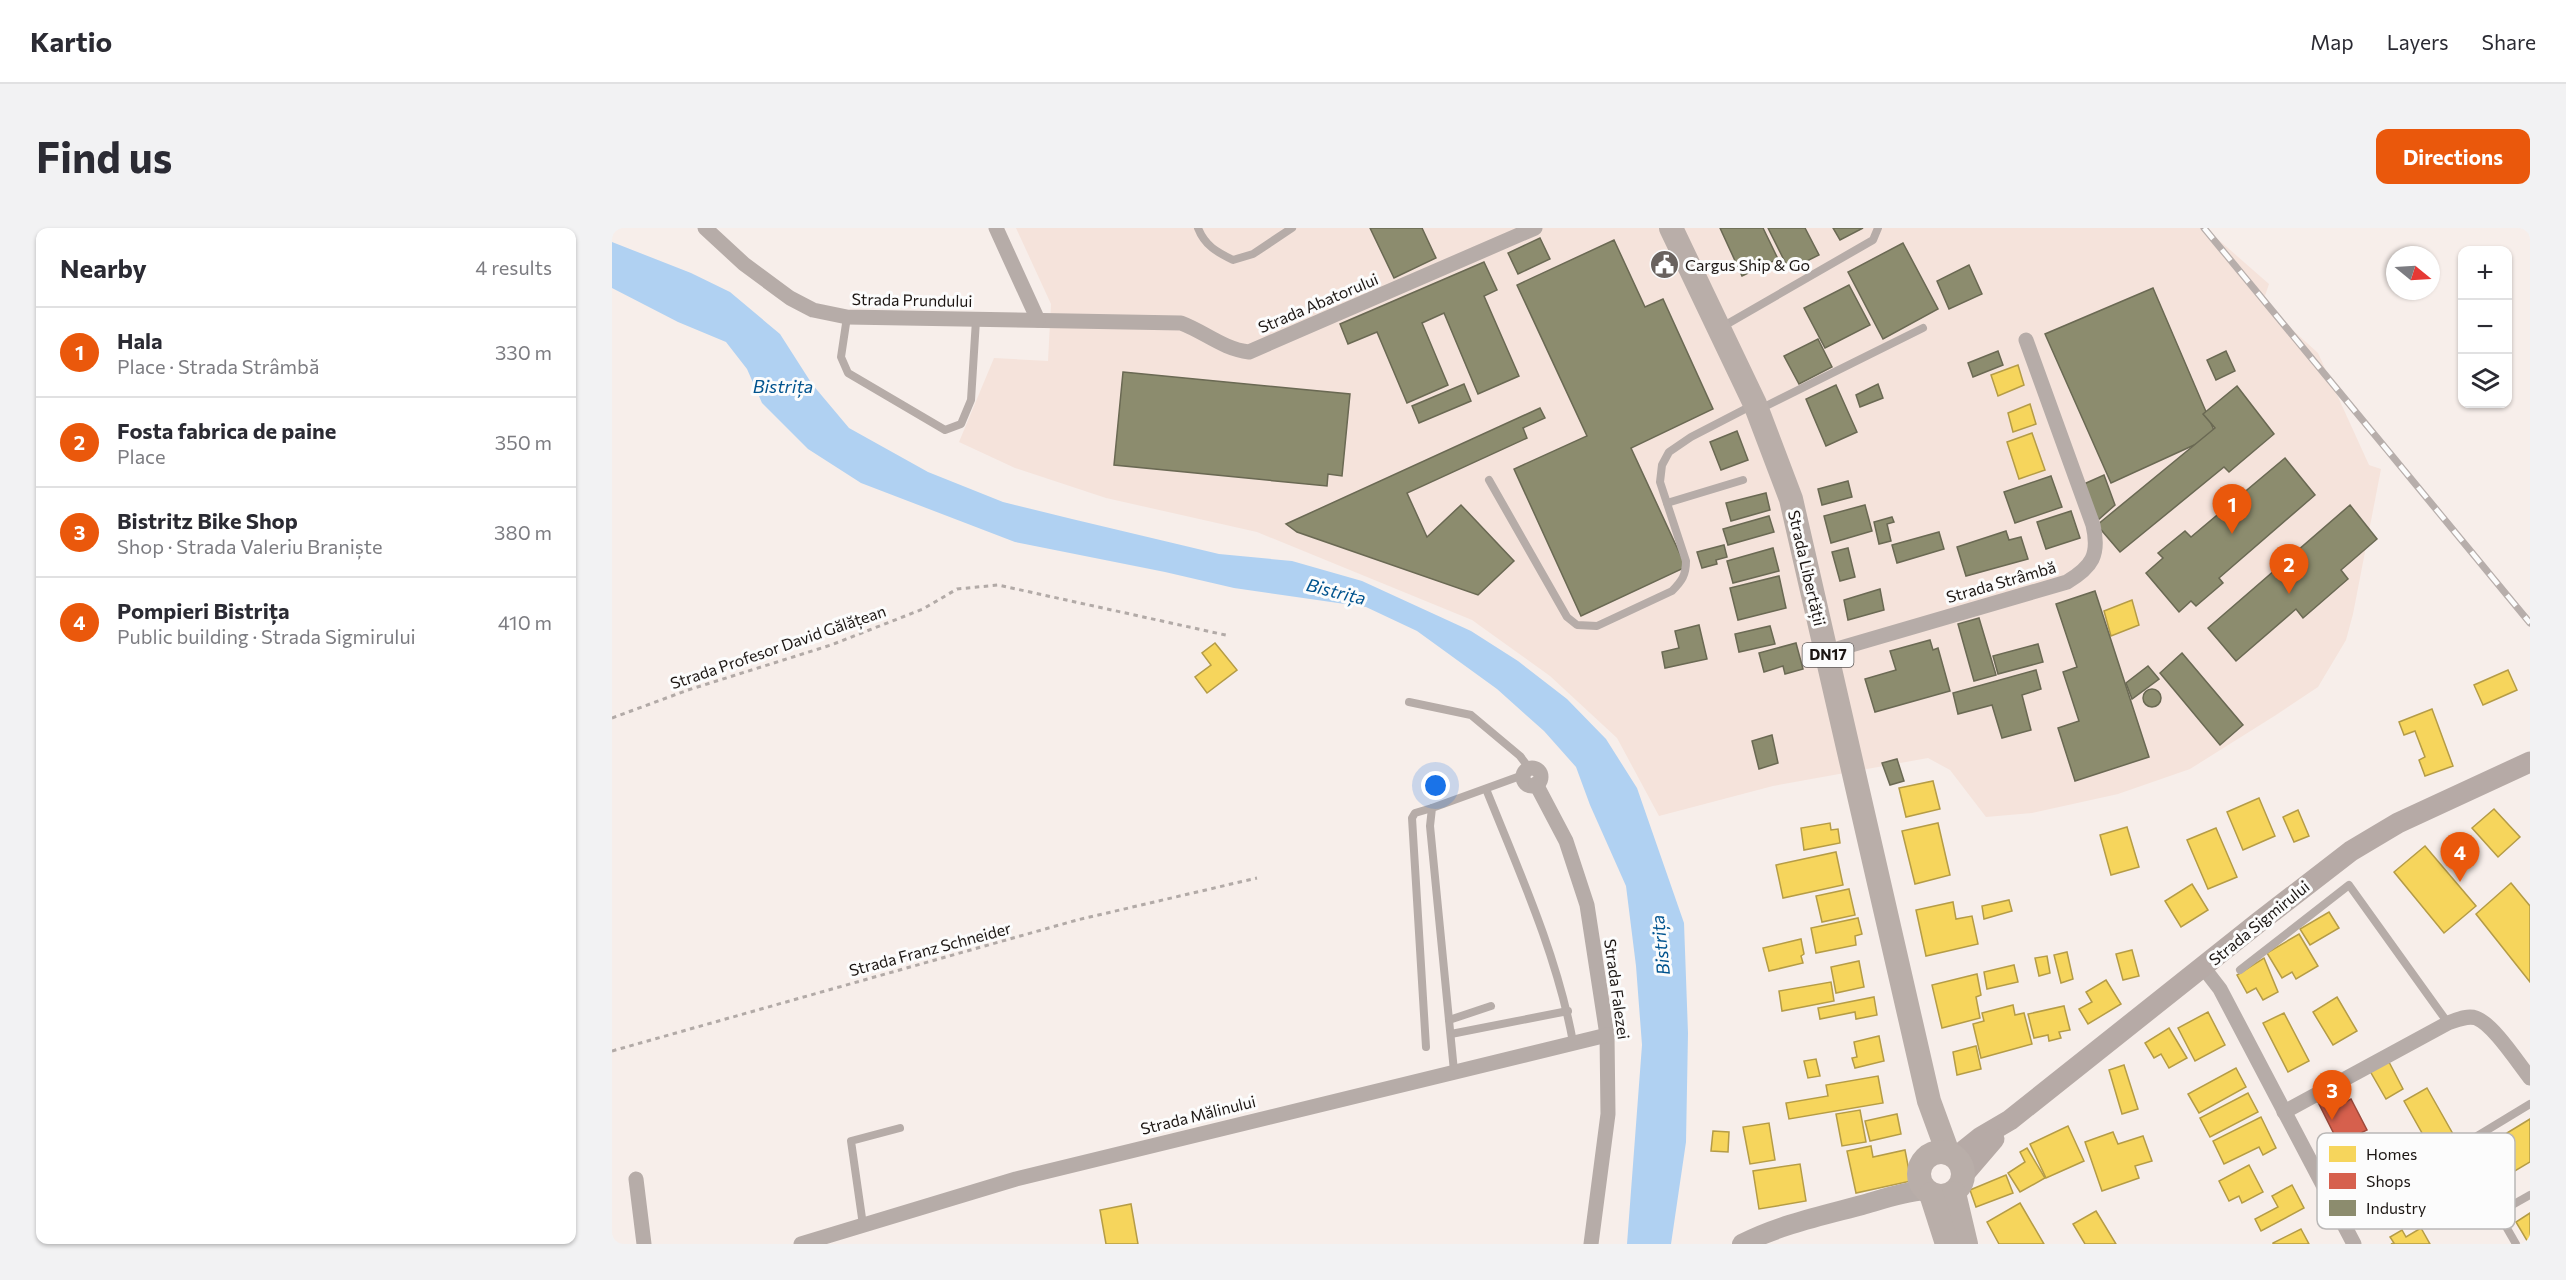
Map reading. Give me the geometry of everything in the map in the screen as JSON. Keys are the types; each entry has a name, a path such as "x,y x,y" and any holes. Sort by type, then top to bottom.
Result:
{"main road":[{"name":"Strada Libertății","path":"1671,228 1756,407 1791,499 1929,1101 1936,1176 1947,1244"},
{"name":"Strada Sigmirului","path":"1936,1176 2351,851 2398,823 2530,762"},
{"name":"Strada Libertății","path":"1936,1176 1966,1244"}],"street":[{"name":"Strada Prundului","path":"705,228 744,264 790,298 813,310 847,317 1038,320"},
{"path":"996,228 1038,320"},
{"name":"Strada Abatorului","path":"1038,320 1180,323 1196,329 1232,350 1250,352 1535,228"},
{"name":"Strada Strâmbă","path":"1827,652 2067,582 2085,571 2093,560 2097,540 2093,525 2026,340"},
{"name":"Strada Falezei","path":"1528,777 1566,841 1587,905 1607,1035 1608,1114 1591,1244"},
{"path":"2211,961 2220,989 2317,1174"},
{"path":"2284,1112 2448,1023 2464,1017 2475,1018 2487,1025 2529,1075"},
{"name":"Strada Mălinului","path":"801,1244 1016,1179 1607,1035"},
{"path":"1742,1244 1764,1233 1936,1176"},
{"path":"636,1179 644,1244"},
{"path":"1768,1244 1780,1228"},
{"path":"2346,1229 2354,1244"}],"lane":[{"path":"1198,228 1203,240 1216,251 1233,260 1253,254 1292,228"},
{"path":"1719,329 1874,240 1878,228"},
{"path":"847,317 841,357 848,373 945,430 961,424 971,400 976,320"},
{"path":"1489,480 1567,617 1577,625 1597,626 1672,591 1686,573 1686,561 1660,482 1662,465 1669,452 1691,437 1923,328"},
{"path":"1667,503 1743,480"},
{"path":"1409,702 1471,715 1520,756 1528,777 1415,813 1412,818 1426,1047"},
{"path":"1486,789 1530,896 1568,1011 1573,1042"},
{"path":"1432,808 1430,826 1454,1071"},
{"name":"Strada Sigmirului","path":"2240,970 2349,885 2448,1023"},
{"path":"1449,1020 1491,1006"},
{"path":"1451,1034 1568,1011"},
{"path":"2482,1133 2530,1104"},
{"path":"863,1225 851,1141 900,1128"},
{"path":"2515,1203 2530,1195"},
{"path":"2507,1229 2516,1244"}],"path":[{"name":"Strada Profesor David Gălățean","path":"612,718 688,690 831,645 923,609 957,589 998,585 1230,636"},
{"name":"Strada Franz Schneider","path":"612,1051 1065,924 1257,878"}],"shaded area":[{"path":"1016,228 2205,228 2269,284 2265,296 2274,313 2318,353 2369,465 2381,469 2346,640 2318,687 2190,769 2118,794 2032,813 1986,817 1950,770 1928,758 1773,786 1659,816 1617,738 1550,676 1472,620 1257,532 1106,498 1015,468 959,442 994,358 1048,361 1051,304"}],"water":[{"name":"Bistrița","path":"612,242 691,273 730,292 780,334 812,384 849,428 928,472 1003,502 1219,554 1292,561 1362,581 1471,631 1518,661 1567,699 1606,739 1637,788 1684,923 1688,1033 1686,1142 1671,1244 1627,1244 1642,1045 1636,966 1626,886 1590,805 1576,767 1544,731 1497,689 1417,631 1366,607 1234,588 1015,542 861,483 808,449 762,403 747,369 726,342 678,322 612,288"}],"building: Homes":[{"path":"2018,365 2024,385 1998,396 1991,375"},
{"path":"2030,404 2036,424 2013,432 2008,413"},
{"path":"2032,433 2045,470 2019,479 2007,442"},
{"path":"2132,600 2139,625 2111,636 2104,611"},
{"path":"1215,643 1237,670 1207,693 1195,677 1211,665 1202,653"},
{"path":"2508,670 2517,690 2483,705 2474,685"},
{"path":"2432,709 2453,766 2425,776 2419,760 2425,757 2415,731 2404,735 2399,722"},
{"path":"1933,781 1940,809 1906,817 1899,788"},
{"path":"2259,798 2275,836 2243,850 2227,812"},
{"path":"2494,809 2520,837 2498,857 2472,828"},
{"path":"2298,810 2309,836 2294,842 2283,817"},
{"path":"1830,823 1831,830 1838,829 1840,843 1804,850 1801,828"},
{"path":"1938,823 1950,875 1915,884 1902,831"},
{"path":"2127,827 2139,867 2111,875 2100,835"},
{"path":"2216,828 2237,877 2208,889 2187,840"},
{"path":"2425,846 2476,906 2444,933 2394,872"},
{"path":"1836,852 1843,885 1783,898 1776,865"},
{"path":"2511,883 2530,906 2530,982 2476,914"},
{"path":"2192,884 2208,910 2181,927 2165,901"},
{"path":"1849,889 1855,915 1822,922 1816,896"},
{"path":"2009,900 2012,911 1984,919 1982,906"},
{"path":"1953,902 1956,919 1972,916 1978,944 1926,956 1916,910"},
{"path":"2329,912 2339,928 2310,945 2300,929"},
{"path":"1858,918 1862,934 1855,936 1856,945 1816,953 1811,928"},
{"path":"2299,934 2318,966 2296,979 2292,972 2282,978 2267,953"},
{"path":"1801,939 1803,963 1769,971 1763,948"},
{"path":"2132,950 2139,976 2123,980 2116,954"},
{"path":"2067,952 2073,979 2061,983 2054,955"},
{"path":"2047,956 2050,973 2039,976 2035,958"},
{"path":"2264,958 2278,992 2263,1000 2256,988 2247,993 2237,975"},
{"path":"1859,961 1864,987 1836,993 1831,967"},
{"path":"2014,965 2018,982 1987,989 1984,972"},
{"path":"1977,974 1981,995 1976,997 1980,1018 1942,1028 1932,985"},
{"path":"2106,980 2121,1004 2088,1024 2079,1009 2092,1002 2086,992"},
{"path":"1831,982 1834,1001 1782,1011 1779,991"},
{"path":"1874,997 1877,1015 1856,1019 1855,1012 1820,1019 1818,1008"},
{"path":"2337,997 2357,1031 2333,1045 2313,1012"},
{"path":"2013,1005 2015,1015 2024,1013 2032,1044 1981,1058 1973,1024 1984,1021 1982,1013"},
{"path":"2064,1006 2070,1030 2059,1032 2061,1038 2049,1041 2048,1035 2034,1038 2028,1014"},
{"path":"2208,1012 2225,1045 2195,1061 2178,1028"},
{"path":"2284,1013 2309,1061 2288,1072 2263,1023"},
{"path":"2169,1028 2187,1058 2169,1068 2161,1054 2154,1058 2145,1043"},
{"path":"1879,1036 1884,1061 1855,1068 1852,1058 1857,1057 1854,1042"},
{"path":"1976,1046 1981,1069 1957,1075 1953,1052"},
{"path":"1816,1059 1820,1076 1808,1078 1804,1061"},
{"path":"2389,1062 2403,1089 2386,1099 2370,1071"},
{"path":"2124,1065 2138,1109 2122,1114 2109,1070"},
{"path":"2236,1068 2246,1087 2199,1113 2188,1094"},
{"path":"1878,1076 1883,1103 1789,1119 1786,1103 1828,1096 1826,1085"},
{"path":"2427,1088 2452,1133 2422,1133 2404,1101"},
{"path":"2248,1093 2258,1112 2210,1137 2200,1118"},
{"path":"1860,1110 1866,1142 1842,1146 1836,1114"},
{"path":"1897,1114 1901,1134 1870,1141 1865,1121"},
{"path":"2261,1117 2276,1148 2263,1155 2259,1147 2224,1164 2213,1141"},
{"path":"2530,1119 2530,1162 2515,1171 2515,1133 2507,1133"},
{"path":"1769,1123 1775,1160 1750,1164 1743,1127"},
{"path":"2068,1126 2084,1161 2046,1178 2030,1144"},
{"path":"1713,1131 1729,1132 1728,1152 1711,1151"},
{"path":"2113,1132 2118,1144 2143,1136 2152,1161 2135,1166 2139,1178 2102,1191 2085,1142"},
{"path":"1871,1146 1873,1157 1905,1150 1911,1181 1856,1193 1847,1151"},
{"path":"2027,1148 2045,1178 2020,1192 2008,1173 2025,1162 2020,1152"},
{"path":"1800,1164 1806,1201 1759,1209 1753,1171"},
{"path":"2249,1165 2263,1192 2242,1203 2239,1196 2229,1201 2219,1181"},
{"path":"2006,1175 2013,1193 1976,1207 1970,1190"},
{"path":"2292,1185 2304,1208 2261,1231 2255,1219 2278,1207 2272,1196"},
{"path":"2020,1203 2044,1244 1999,1244 1987,1222"},
{"path":"1131,1204 1138,1244 1106,1244 1100,1210"},
{"path":"2096,1211 2116,1244 2085,1244 2073,1224"},
{"path":"2530,1213 2530,1244 2529,1244 2516,1222"},
{"path":"2301,1229 2309,1244 2273,1244 2273,1243"},
{"path":"2422,1229 2430,1244 2391,1244 2394,1243 2390,1237 2402,1230 2406,1237"}],"building: Shops":[{"path":"2332,1092 2338,1106 2351,1099 2367,1130 2361,1133 2334,1133 2317,1100"}],"building: Industry":[{"path":"1370,228 1422,228 1436,258 1394,278"},
{"path":"1720,228 1763,228 1778,259 1742,276"},
{"path":"1768,228 1805,228 1819,255 1789,270"},
{"path":"1833,228 1863,228 1840,240"},
{"path":"1540,238 1550,259 1518,274 1508,253"},
{"path":"1614,240 1645,307 1663,299 1713,409 1631,448 1686,567 1581,616 1514,469 1587,436 1517,285"},
{"path":"1903,243 1938,309 1883,339 1848,272"},
{"path":"1484,262 1497,290 1484,296 1519,376 1478,394 1444,313 1422,323 1448,385 1407,403 1377,332 1348,344 1340,324"},
{"path":"1969,265 1982,294 1949,309 1937,281"},
{"path":"1849,285 1870,325 1825,348 1804,308"},
{"path":"2153,288 2216,435 2111,483 2045,334"},
{"path":"1818,339 1832,367 1799,384 1784,356"},
{"path":"1998,351 2003,365 1973,377 1968,363"},
{"path":"2226,351 2235,371 2216,380 2207,360"},
{"path":"1123,372 1350,394 1342,476 1328,474 1327,486 1114,465"},
{"path":"1464,384 1471,401 1419,423 1412,406"},
{"path":"1878,384 1883,398 1860,407 1856,395"},
{"path":"1836,385 1857,432 1826,446 1806,399"},
{"path":"2237,386 2274,434 2229,472 2224,467 2120,552 2097,525 2215,428 2203,414"},
{"path":"1540,408 1545,418 1523,428 1527,438 1407,493 1427,537 1461,505 1514,561 1478,595 1297,532 1286,524"},
{"path":"1737,431 1748,460 1721,470 1710,442"},
{"path":"2285,458 2315,495 2219,578 2223,583 2196,606 2191,601 2179,612 2146,573 2163,558 2158,553 2185,531 2191,537"},
{"path":"2104,475 2115,505 2097,521 2084,484"},
{"path":"2051,476 2062,507 2015,523 2004,492"},
{"path":"1848,481 1852,497 1822,505 1818,489"},
{"path":"1766,493 1770,510 1731,521 1726,503"},
{"path":"1865,505 1872,531 1831,543 1824,516"},
{"path":"2350,505 2377,539 2341,570 2348,579 2303,618 2296,609 2236,661 2208,628"},
{"path":"2071,511 2080,538 2046,549 2037,522"},
{"path":"1769,516 1774,532 1728,545 1723,529"},
{"path":"1892,517 1894,522 1887,524 1891,541 1879,544 1874,522"},
{"path":"2006,531 2009,540 2021,537 2028,559 1966,576 1957,547"},
{"path":"1939,532 1944,549 1897,563 1892,545"},
{"path":"1724,545 1727,557 1716,560 1717,564 1702,568 1697,552"},
{"path":"1773,548 1779,571 1733,583 1727,561"},
{"path":"1848,548 1855,577 1840,581 1832,552"},
{"path":"1779,576 1786,608 1738,620 1730,588"},
{"path":"1880,589 1884,610 1848,620 1844,600"},
{"path":"2095,591 2149,757 2075,781 2058,728 2079,721 2063,672 2077,667 2056,604"},
{"path":"1979,618 1996,675 1974,681 1958,624"},
{"path":"1699,625 1707,659 1665,668 1662,652 1679,648 1675,631"},
{"path":"1770,626 1775,644 1739,652 1735,634"},
{"path":"1930,640 1933,650 1938,648 1950,691 1875,712 1865,679 1896,670 1890,651"},
{"path":"1796,643 1803,669 1785,674 1783,666 1764,672 1759,653"},
{"path":"2038,644 2043,662 1998,674 1993,656"},
{"path":"2182,653 2243,725 2220,745 2160,673"},
{"path":"2148,666 2159,679 2132,699 2126,683"},
{"path":"2036,670 2041,689 2022,695 2031,730 2002,738 1992,705 1958,714 1953,693"},
{"path":"2152,689 2158,692 2161,698 2158,704 2152,707 2146,704 2143,698 2146,692"},
{"path":"1772,735 1778,763 1759,769 1752,741"},
{"path":"1897,759 1904,781 1890,785 1882,763"}],"railway":[{"path":"2204,228 2530,623"}],"place":[{"name":"Cargus Ship & Go","path":"1664,265"},
{"name":"Hala","path":"2232,534"},
{"name":"Fosta fabrica de paine","path":"2289,594"},
{"name":"Pompieri Bistrița","path":"2460,882"},
{"name":"Bistritz Bike Shop","path":"2332,1120"}]}
